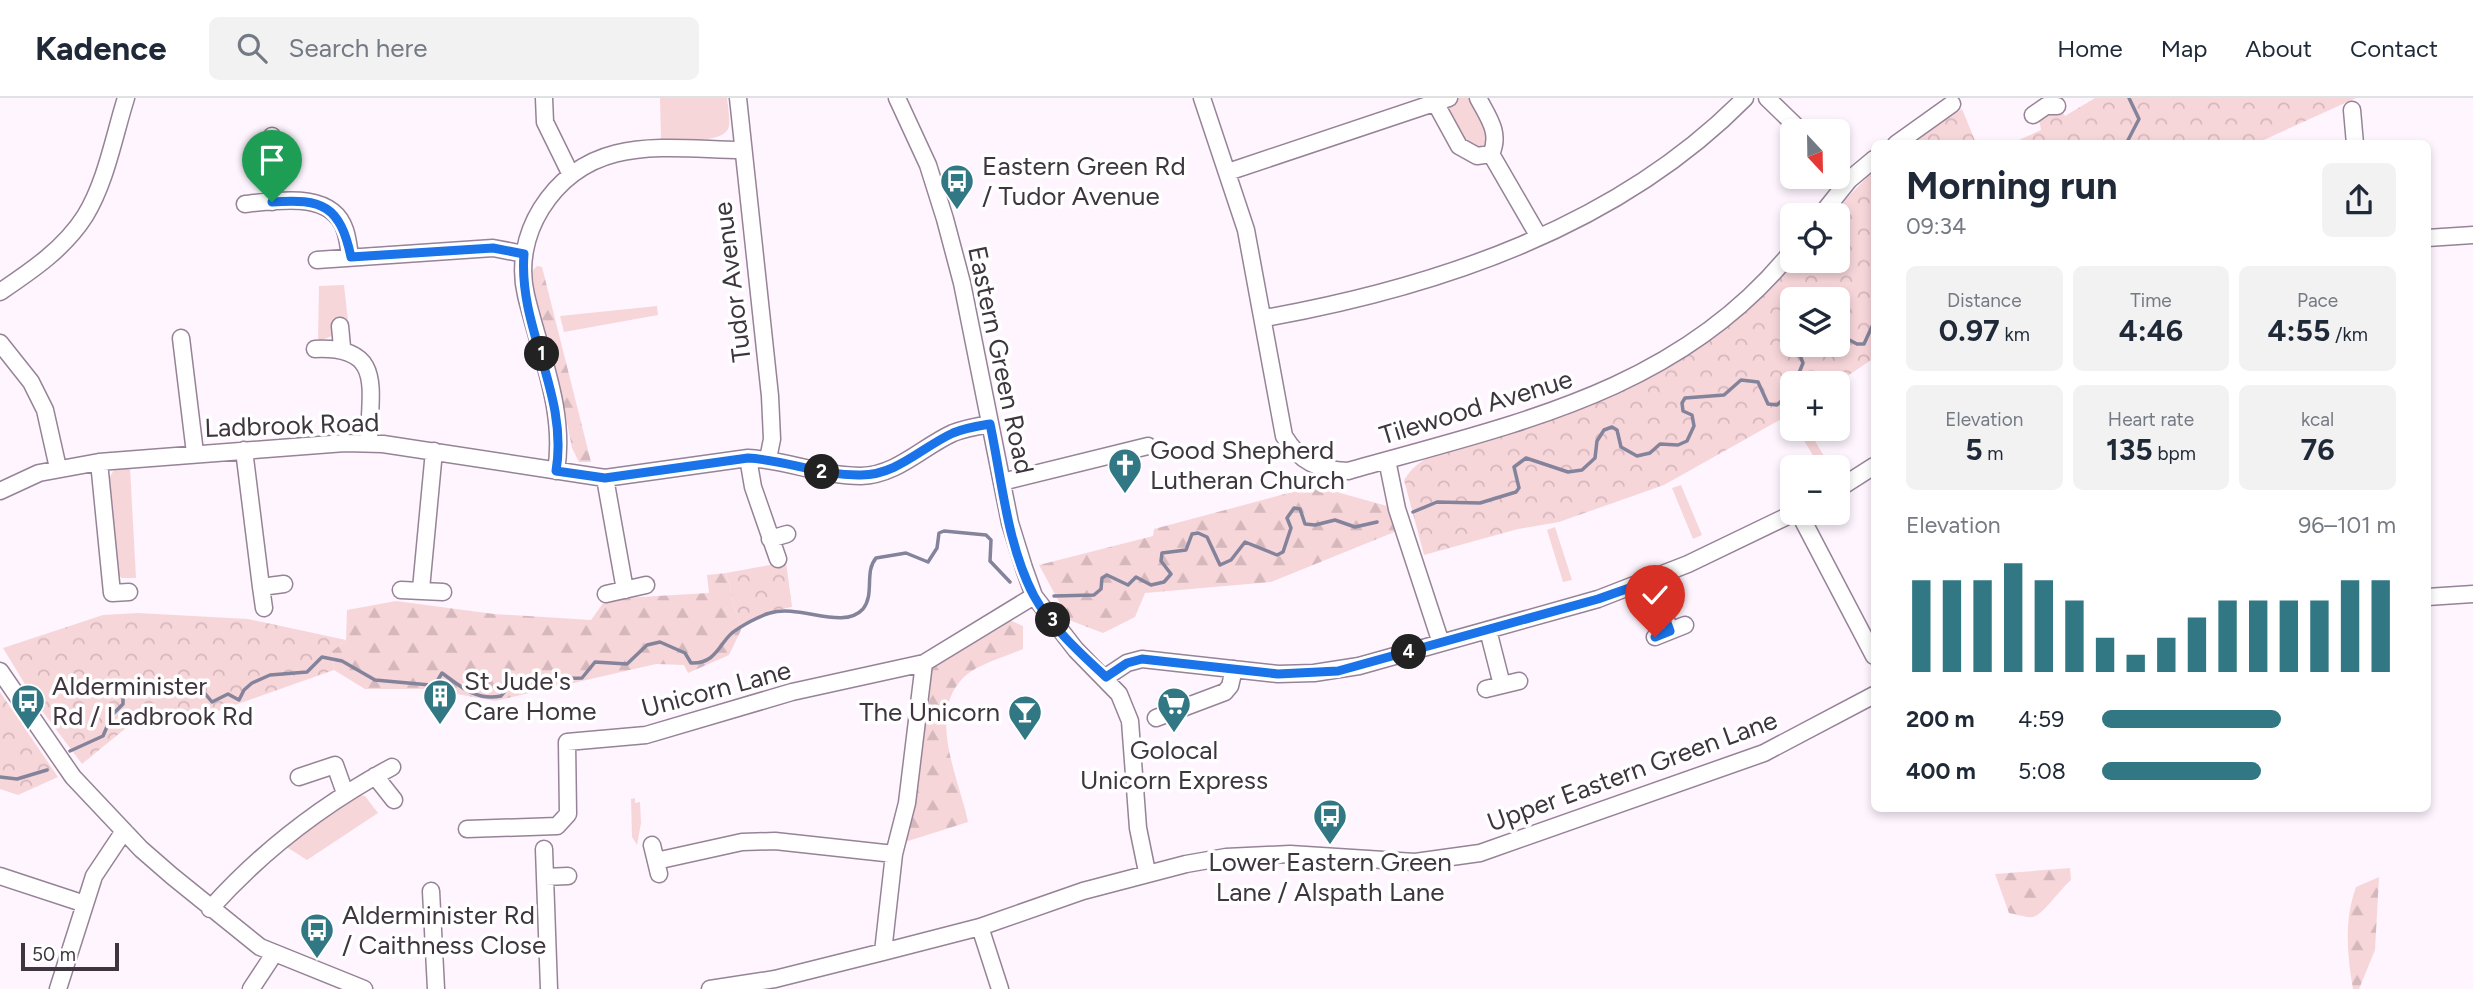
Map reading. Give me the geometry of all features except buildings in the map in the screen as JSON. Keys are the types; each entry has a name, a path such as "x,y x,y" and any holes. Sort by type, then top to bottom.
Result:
{"street":[{"path":"0,292 42,262 84,217 96,192 126,98"},
{"path":"544,98 545,122 570,173"},
{"name":"Tudor Avenue","path":"738,98 770,396 772,439 768,459"},
{"name":"Eastern Green Road","path":"897,98 928,164 945,219 962,283 1010,523 1032,590 1076,650 1106,677 1119,694 1130,721 1138,828 1147,872"},
{"name":"Tilewood Avenue","path":"1202,98 1246,230 1265,318 1279,421 1292,448 1301,459 1329,470 1348,471 1387,460 1572,404 1634,379 1674,356 1733,312 1780,263"},
{"path":"1478,98 1494,129 1496,138 1491,154 1539,237"},
{"path":"1265,318 1393,291 1465,268 1539,237 1649,176 1689,147 1745,98"},
{"path":"1767,98 1789,119"},
{"path":"1228,172 1442,101 1460,146 1477,156 1491,154"},
{"path":"1902,140 1952,104"},
{"path":"2352,110 2355,140"},
{"path":"272,136 272,202"},
{"path":"556,471 560,447 559,419 526,292 524,254 535,219 570,173 584,164 620,151 742,150"},
{"path":"1850,171 1871,160"},
{"path":"245,204 300,200 329,209 344,227 351,257"},
{"path":"2431,238 2473,235"},
{"path":"317,260 493,248 524,254"},
{"path":"340,326 342,347"},
{"path":"181,338 195,453"},
{"path":"0,343 31,383 45,410 58,468"},
{"path":"316,348 342,347 360,356 369,371 369,443"},
{"name":"Ladbrook Road","path":"0,491 21,480 58,468 99,462 195,453 369,443 597,477 748,458 768,459 812,471 862,476 898,467 956,432 990,424"},
{"path":"1002,482 1148,446"},
{"path":"244,450 264,608"},
{"path":"421,589 434,451"},
{"path":"748,458 778,559"},
{"path":"1387,460 1399,515 1441,643"},
{"path":"99,462 112,593 129,592"},
{"path":"1850,481 1871,468"},
{"path":"597,477 625,590"},
{"path":"1106,677 1127,663 1142,659 1278,674 1338,671 1598,599 1652,580 1780,521"},
{"path":"1803,525 1871,650"},
{"path":"770,539 787,534"},
{"path":"1652,580 1670,631"},
{"path":"261,587 284,583"},
{"path":"606,594 646,585"},
{"path":"401,590 443,592"},
{"name":"Unicorn Lane","path":"467,830 557,826 568,814 567,743 646,735 792,692 923,663 1032,590"},
{"path":"2431,597 2473,594"},
{"path":"1488,630 1494,687 1519,681"},
{"path":"883,952 894,854 907,803 923,663"},
{"path":"1156,718 1225,692 1234,669"},
{"path":"0,671 55,756 73,777 124,831 210,909 274,954 364,989"},
{"name":"Upper Eastern Green Lane","path":"1147,872 1226,857 1290,854 1415,862 1480,853 1763,753 1871,697"},
{"path":"299,777 335,765 345,793"},
{"path":"210,909 250,867 345,793 392,767"},
{"path":"374,776 394,800"},
{"path":"58,989 94,876 124,831"},
{"path":"656,860 742,842 775,841 894,854"},
{"path":"544,849 549,989"},
{"path":"710,989 775,979 980,927 1147,872"},
{"path":"0,876 85,904"},
{"path":"545,877 568,876"},
{"path":"432,891 427,915 436,989"},
{"path":"980,927 1000,989"},
{"path":"251,989 274,954"}],"green space":[{"path":"660,98 727,98 729,126 726,132 710,138 661,139"},
{"path":"1471,98 1492,143 1476,146 1465,139 1449,110 1452,101"},
{"path":"2095,98 2356,98 2264,140 2019,140 2041,130 2039,119 2061,110 2065,116"},
{"path":"1962,109 1975,140 1911,140"},
{"path":"1871,173 1871,360 1850,374 1850,371 1780,371 1780,420 1664,485 1559,522 1518,529 1424,555 1404,480 1424,460 1450,447 1584,406 1657,374 1693,351 1780,273 1850,273 1850,203 1842,203"},
{"path":"537,266 542,267 591,462 579,462 572,448 557,372 532,282 532,271"},
{"path":"344,285 348,321 335,323 334,335 318,342 319,286"},
{"path":"657,306 658,315 564,332 560,316"},
{"path":"1804,441 1815,441 1823,455 1813,455"},
{"path":"130,468 136,578 122,578 117,575 107,481 114,470"},
{"path":"1681,485 1702,535 1693,539 1672,488"},
{"path":"1326,489 1387,506 1397,531 1271,582 1145,593 1135,617 1103,633 1069,620 1039,565 1153,536 1154,529 1300,490"},
{"path":"1555,527 1572,580 1563,582 1547,530"},
{"path":"786,562 792,607 768,612 740,627 726,573"},
{"path":"726,573 741,630 729,655 688,673 684,665 656,664 495,701 430,689 365,689 334,670 332,651 346,640 347,610 396,601 494,614 591,620 606,599 709,593 707,575"},
{"path":"138,613 248,619 346,640 332,651 334,670 218,711 143,714 82,764 37,704 3,648 103,615"},
{"path":"1009,620 1023,626 1023,649 970,672 953,692 947,709 948,747 968,822 905,842 926,677 934,665"},
{"path":"0,692 58,777 18,795 0,789"},
{"path":"359,795 365,796 378,813 307,860 285,846 316,821"},
{"path":"635,798 635,803 640,802 641,823 637,845 632,837 631,799"},
{"path":"2070,868 2071,880 2037,915 2031,917 2009,913 1995,874"},
{"path":"2379,877 2375,950 2359,989 2353,989 2348,938 2352,899 2356,887"}],"waterway":[{"path":"2128,140 2139,119 2129,98"},
{"path":"1850,340 1864,344 1871,329"},
{"path":"1800,371 1803,363 1801,357"},
{"path":"1413,512 1437,502 1480,503 1516,492 1519,488 1514,467 1526,458 1568,472 1582,470 1595,458 1597,441 1604,430 1612,427 1617,430 1621,447 1637,456 1650,453 1660,444 1678,445 1687,441 1694,426 1692,415 1683,411 1682,403 1685,398 1724,395 1741,380 1758,382 1768,404 1777,405 1780,402"},
{"path":"1054,596 1094,595 1101,589 1102,578 1107,575 1128,585 1136,577 1151,585 1164,582 1171,574 1161,561 1162,553 1186,550 1192,534 1198,533 1207,537 1220,565 1231,560 1245,542 1277,555 1283,552 1291,528 1287,518 1294,508 1300,509 1305,524 1315,525 1335,520 1355,527 1377,522"},
{"path":"70,751 103,736 112,715 123,704 123,698 131,687 179,695 189,686 198,685 212,702 228,694 239,700 244,690 252,683 270,675 307,672 322,657 342,661 375,680 430,685 436,683 442,673 469,692 492,697 501,696 514,680 582,678 595,662 627,664 647,645 660,642 685,653 691,663 699,662 712,657 736,630 770,613 782,611 833,618 854,615 867,603 872,564 876,558 906,553 928,562 937,548 939,533 944,531 986,535 991,540 990,561 1010,582"},
{"path":"0,777 17,779 47,770"}],"place":[{"name":"Eastern Green Rd / Tudor Avenue","path":"957,211"},
{"name":"Good Shepherd Lutheran Church","path":"1125,495"},
{"name":"St Jude's Care Home","path":"440,726"},
{"name":"Alderminister Rd / Ladbrook Rd","path":"28,731"},
{"name":"Golocal Unicorn Express","path":"1174,734"},
{"name":"The Unicorn","path":"1025,742"},
{"name":"Lower Eastern Green Lane / Alspath Lane","path":"1330,846"},
{"name":"Alderminister Rd / Caithness Close","path":"317,960"}],"route":[{"path":"272,202 300,200 329,209 344,227 351,257 493,248 524,254 526,292 559,419 560,447 556,471 605,478 748,458 768,459 812,471 862,476 898,467 928,446 956,432 990,424 1010,523 1034,596 1076,650 1106,677 1127,663 1142,659 1278,674 1338,671 1598,599 1652,580 1670,631 1655,637"}]}
